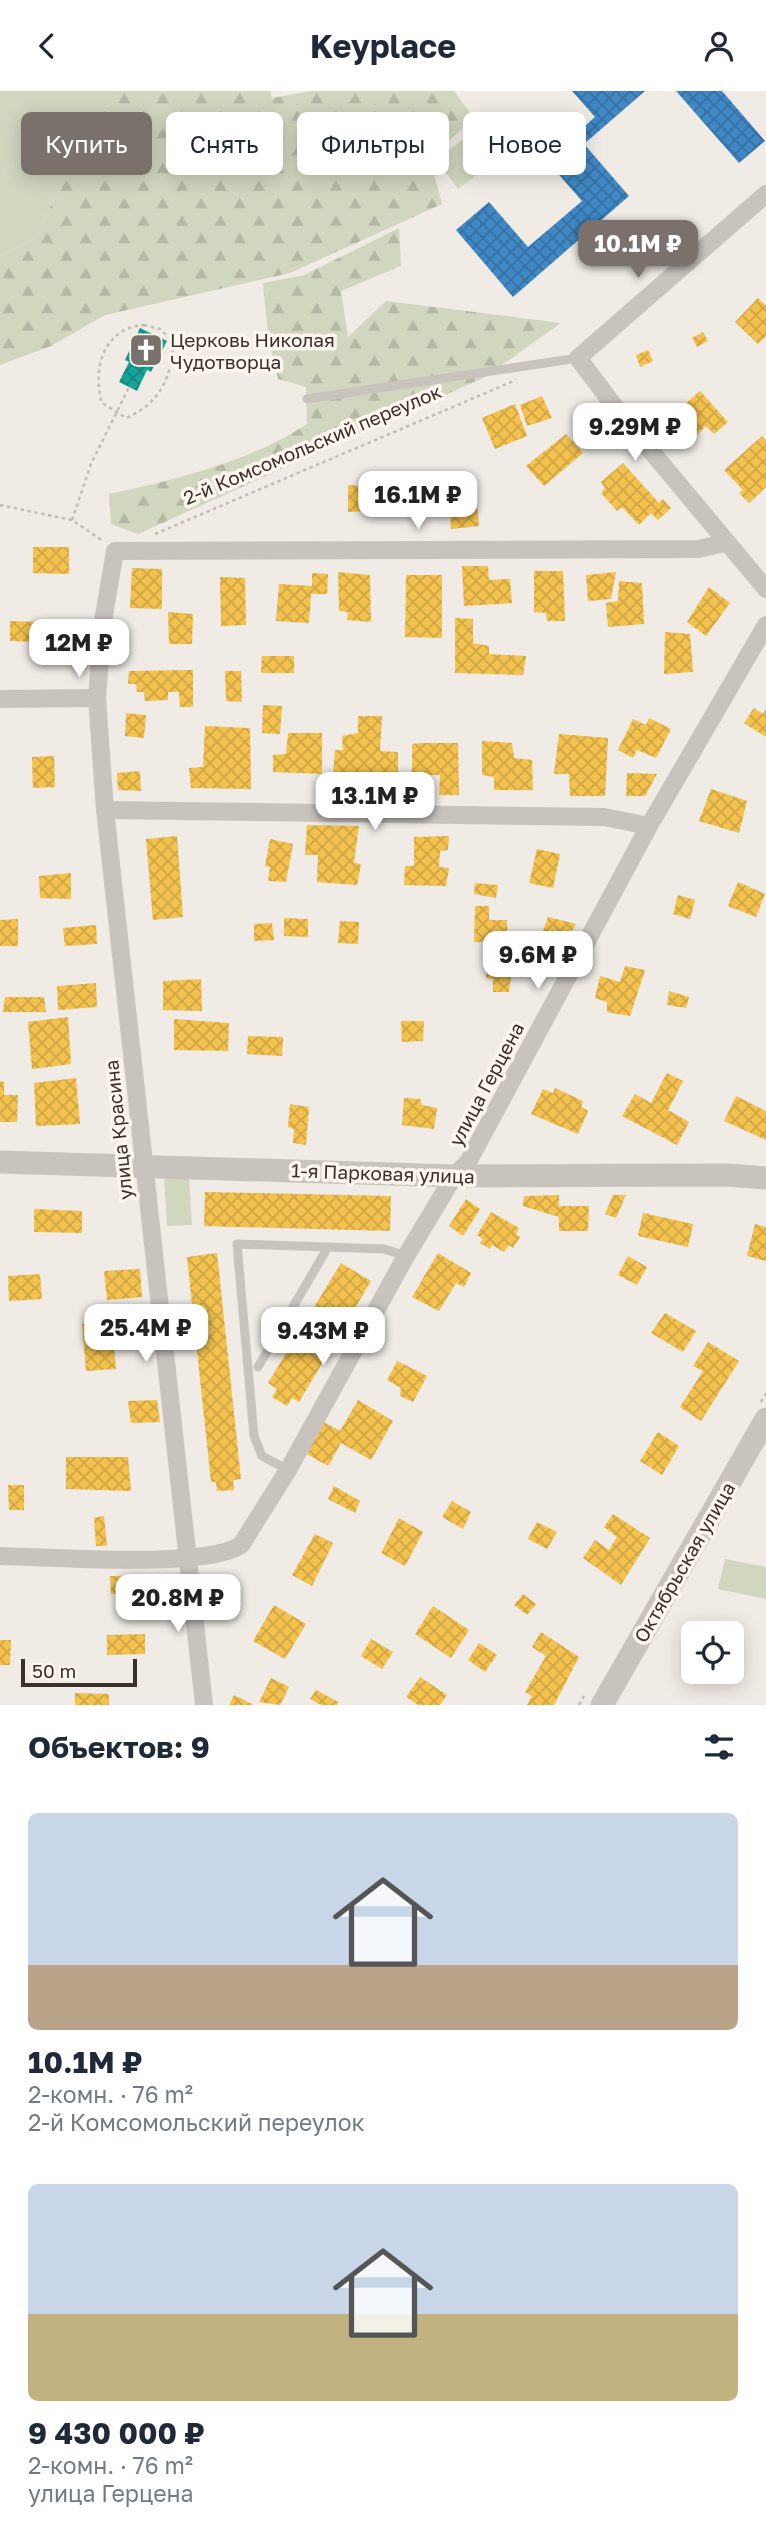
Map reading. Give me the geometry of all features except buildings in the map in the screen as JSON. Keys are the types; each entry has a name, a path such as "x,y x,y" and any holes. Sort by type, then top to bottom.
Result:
{"street":[{"path":"766,194 578,358 725,543 766,589"},
{"path":"115,551 698,549 725,543"},
{"name":"улица Красина","path":"115,551 103,621 97,698 105,810 142,1164 204,1705"},
{"name":"улица Герцена","path":"0,1556 189,1559 229,1553 241,1545 288,1470 454,1176 468,1162 649,826 766,625"},
{"path":"0,699 97,698"},
{"path":"105,810 604,817 649,826"},
{"name":"1-я Парковая улица","path":"0,1162 142,1164 454,1176 727,1175 766,1178"},
{"name":"Октябрьская улица","path":"602,1705 766,1419"}],"lane":[{"path":"307,399 578,358"},
{"path":"288,1470 262,1456 254,1436 237,1244 384,1249 407,1256"},
{"path":"258,1367 327,1247"}],"path":[{"path":"144,325 160,329 173,341 173,363 162,390 136,414 127,418 117,412 102,403 97,385 100,364 108,346 115,334 128,326 144,325"},
{"name":"2-й Комсомольский переулок","path":"153,534 526,376"},
{"path":"72,520 91,464 130,387"},
{"path":"0,505 72,520 115,551"}],"green space":[{"path":"0,91 115,91 103,112 21,112 21,175 68,175 32,240 0,256"},
{"path":"115,91 270,91 272,98 311,91 454,91 470,112 463,112 463,128 449,141 449,112 297,112 297,175 434,175 442,204 290,273 105,315 51,346 0,365 0,256 32,240 68,175 152,175 152,112 103,112"},
{"path":"463,139 463,175 477,175 458,189 447,175 449,150"},
{"path":"399,228 401,266 341,291 348,337 386,301 561,323 485,377 138,534 111,524 109,494 237,459 262,449 307,424 306,387 278,379 268,336 263,283 304,275"},
{"path":"189,1174 192,1225 167,1226 164,1176"},
{"path":"725,1559 766,1567 766,1599 718,1589"}],"place":[{"name":"Церковь Николая Чудотворца","path":"146,350"}]}
